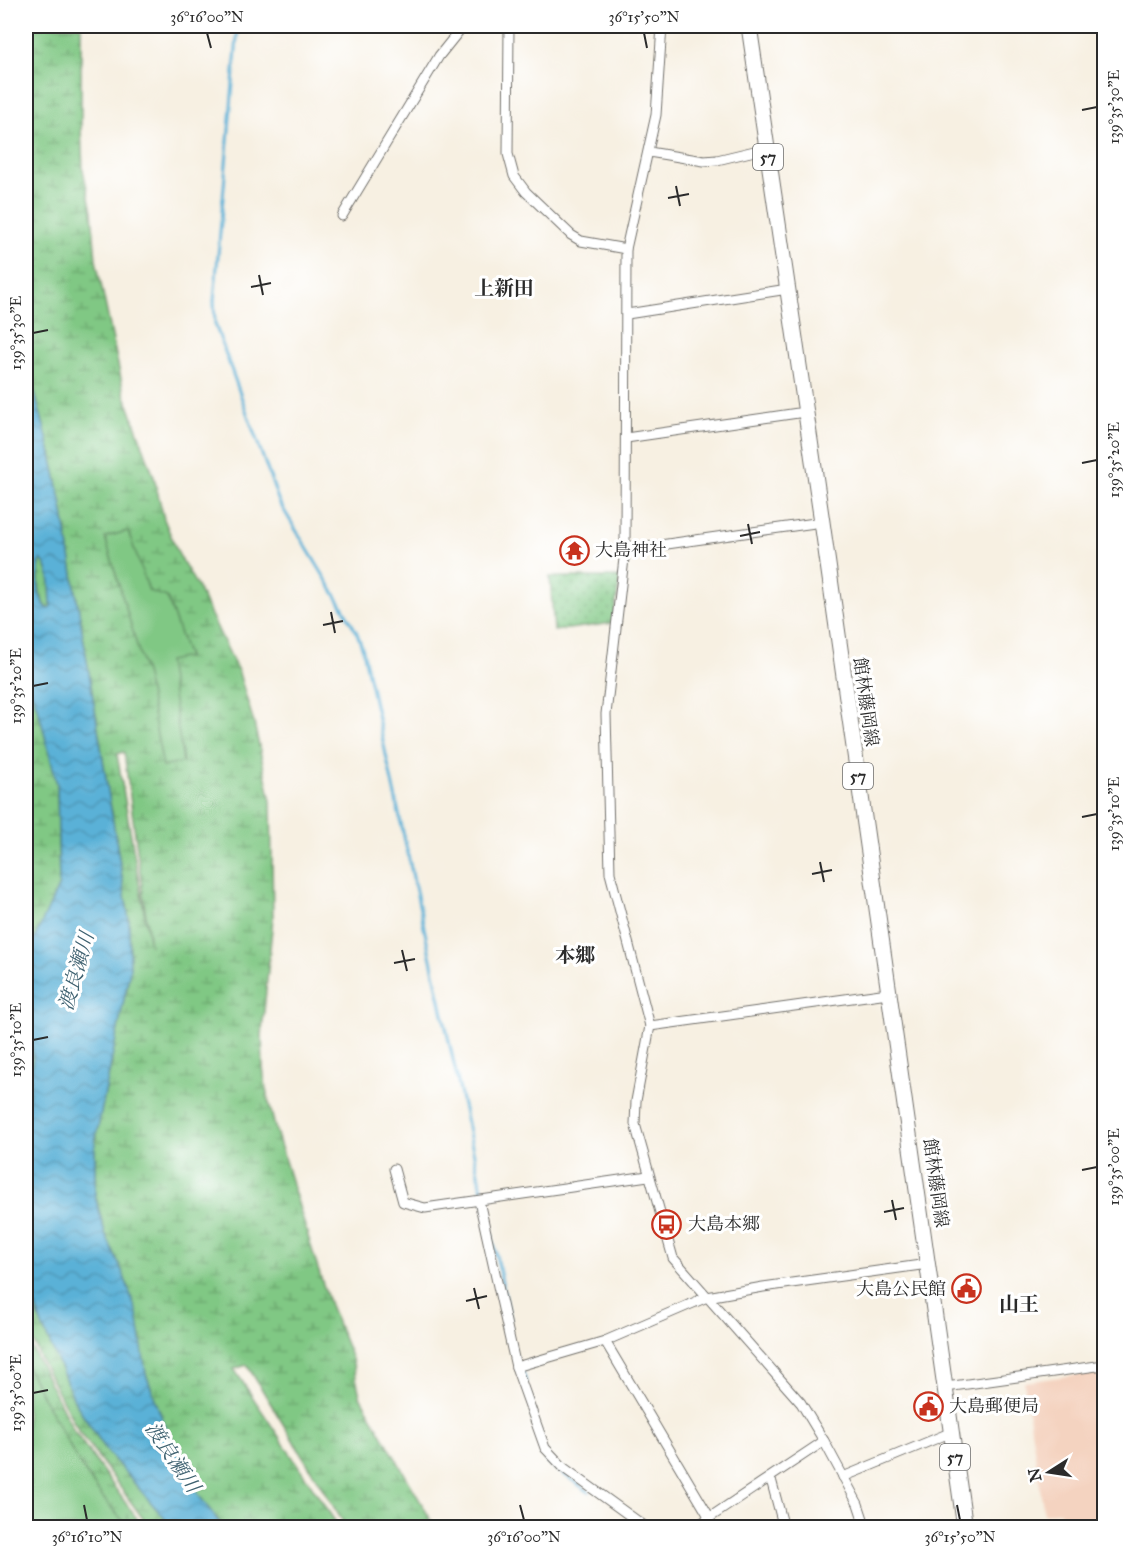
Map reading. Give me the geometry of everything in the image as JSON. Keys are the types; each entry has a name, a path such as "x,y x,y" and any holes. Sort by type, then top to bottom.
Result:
{"main road":[{"name":"館林藤岡線","path":"749,26 965,1527"}],"street":[{"path":"342,216 439,56 463,26"},
{"path":"509,26 508,154 514,176 526,192 571,235 581,241 626,249"},
{"path":"662,26 659,95 649,152 626,249 625,550 606,714 610,873 650,1026 634,1113 635,1124 673,1258 801,1403 843,1477 866,1527"},
{"path":"649,152 704,161 717,160 766,147"},
{"path":"627,314 788,289"},
{"path":"626,438 805,412"},
{"path":"625,550 822,522"},
{"path":"650,1026 888,993"},
{"path":"394,1168 403,1202 425,1208 648,1176"},
{"path":"479,1201 516,1367 545,1448 564,1468 647,1527"},
{"path":"516,1367 605,1341 706,1297 928,1264"},
{"path":"605,1341 710,1518"},
{"path":"946,1387 1104,1365"},
{"path":"843,1477 952,1431"},
{"path":"694,1527 769,1480 824,1441"},
{"path":"769,1480 772,1483 784,1527"}],"shaded area":[{"path":"1104,1371 1104,1527 1063,1527 1060,1511 1044,1514 1024,1382"}],"green space":[{"path":"26,26 81,26 83,170 92,211 96,260 124,393 154,477 164,519 178,553 198,588 239,673 254,723 271,801 273,918 262,1032 263,1068 267,1095 318,1269 352,1359 360,1396 435,1527 346,1527 247,1365 234,1369 339,1527 223,1527 200,1497 163,1421 146,1374 123,1273 105,1233 95,1196 95,1142 130,970 129,920 61,500 26,361","holes":["124,752 150,946 117,754"]},
{"path":"128,531 149,591 167,597 188,657 168,661 183,762 163,767 146,676 105,537"},
{"path":"40,558 47,568 50,580 51,606 48,610 40,592"},
{"path":"550,577 620,577 613,623 554,631"},
{"path":"26,678 39,712 57,784 59,885 26,960"},
{"path":"26,993 33,1056 26,1126"},
{"path":"26,1284 76,1404 106,1450 172,1527 149,1527 77,1428 26,1326"},
{"path":"26,1336 74,1431 143,1527 128,1527 103,1498 80,1465 26,1366"},
{"path":"26,1366 80,1465 103,1498 128,1527 26,1527"}],"water":[{"name":"渡良瀬川","path":"26,361 61,500 129,920 130,970 95,1142 95,1196 105,1233 123,1273 137,1313 146,1374 163,1421 200,1497 223,1527 172,1527 106,1450 76,1404 26,1284 26,1126 33,1056 26,993 26,957 59,885 57,784 39,712 26,678","holes":["41,559 45,564 50,587 51,606 48,609 41,598 38,585"]}],"waterway":[{"path":"238,26 214,301 215,324 279,502 342,606 357,633 363,650 510,1319"},
{"path":"522,1369 526,1382"},
{"path":"545,1459 589,1492"}],"place":[{"name":"大島神社","path":"574,550"},
{"name":"大島本郷","path":"667,1224"},
{"name":"大島公民館","path":"967,1289"},
{"name":"大島郵便局","path":"928,1406"}],"district":[{"name":"上新田","path":"504,288"},
{"name":"本郷","path":"575,955"},
{"name":"山王","path":"1019,1304"}]}
